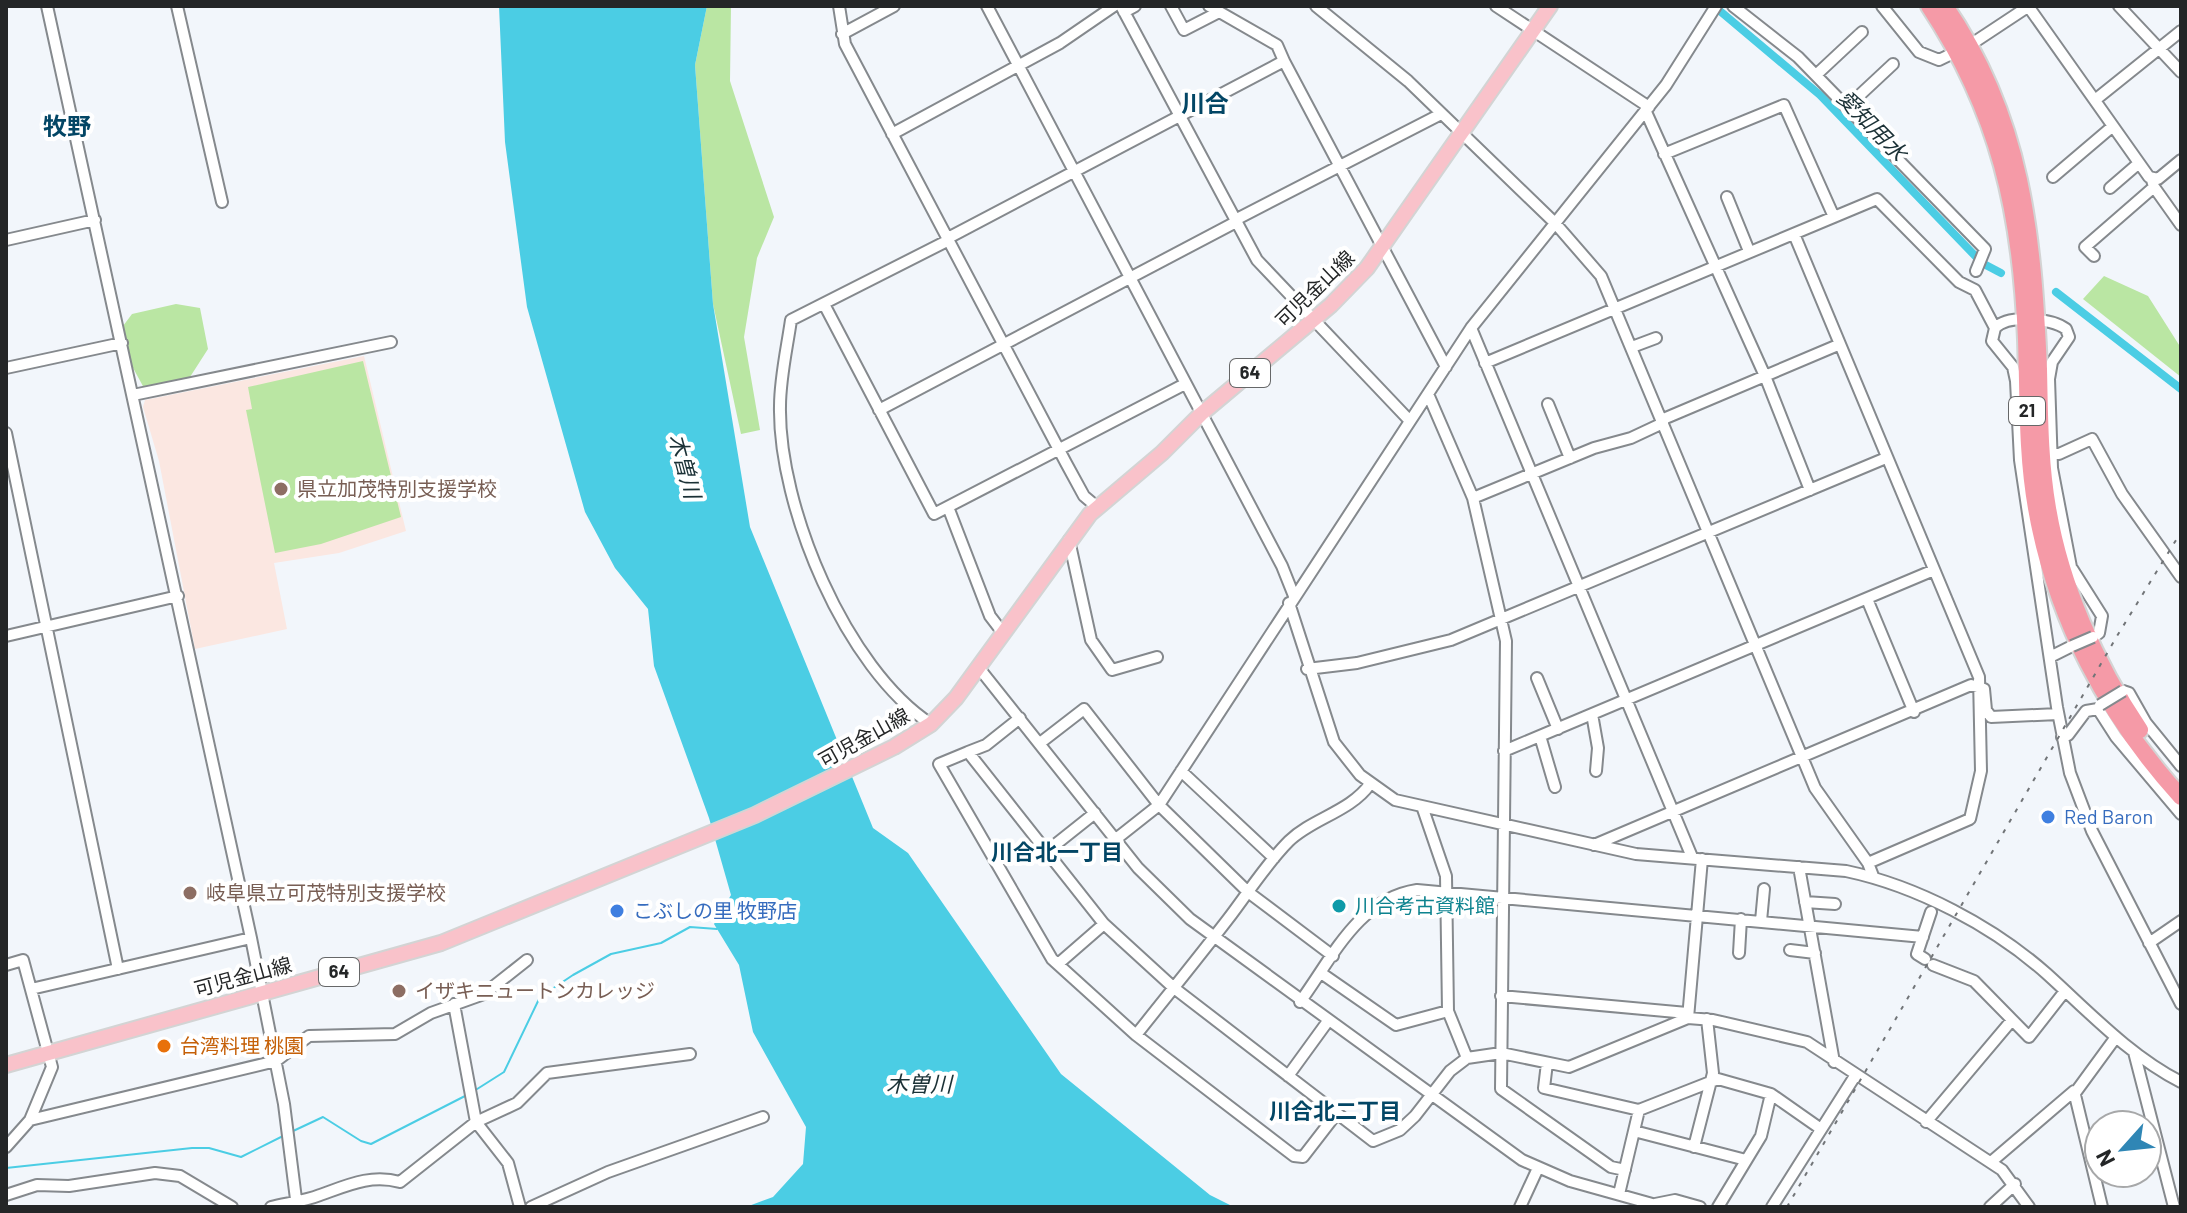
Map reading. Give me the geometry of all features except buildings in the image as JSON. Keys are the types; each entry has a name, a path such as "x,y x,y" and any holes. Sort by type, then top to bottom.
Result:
{"highway":[{"name":"21","path":"1929,6 1964,49"},
{"name":"21","path":"1945,6 1964,49 2003,116 2025,196 2031,321 2046,495 2063,565 2094,650 2119,698 2181,781"},
{"name":"21","path":"2031,321 2028,435 2036,509 2060,598 2082,653 2109,705 2181,797"}],"main road":[{"name":"可児金山線","path":"6,1065 441,943 664,854 853,769 931,724 979,668 1069,539 1097,507 1350,287 1383,247 1550,6"}],"street":[{"path":"47,6 251,938 276,1061 296,1204"},
{"path":"177,6 222,202"},
{"path":"839,6 842,34 892,134 1058,449 1084,496 1097,507"},
{"path":"842,34 894,6"},
{"path":"987,6 1282,566 1307,669 1334,742 1370,784 1395,800 1423,809 1592,846 1636,854 1873,876 1951,910 2001,940 2134,1052 2181,1082"},
{"path":"892,134 1119,8 1135,6"},
{"path":"1171,6 1184,30 1214,9 1277,45 1446,367"},
{"path":"1316,6 1332,11 1441,114 1555,223 1601,276 1803,757 1832,817 1868,863 1873,876"},
{"path":"1496,6 1647,109 1713,266 1765,376 1810,490"},
{"path":"1733,6 1848,106 1984,251 1977,269"},
{"path":"1882,6 1925,56 1939,60 1964,49 2028,6 2181,225"},
{"path":"2119,6 2181,72"},
{"path":"1119,8 1257,260 1410,421"},
{"path":"1116,839 1159,805 1471,328 1647,109 1714,10"},
{"path":"2095,100 2181,31"},
{"path":"1816,75 1862,32"},
{"path":"931,724 911,711 842,622 811,554 789,484 780,405 791,320 825,306 1284,61"},
{"path":"1848,106 1892,64"},
{"path":"1664,154 1784,105 1834,217"},
{"path":"879,410 1441,114"},
{"path":"2053,177 2113,126"},
{"path":"2094,256 2085,247 2181,160"},
{"path":"2110,188 2139,163"},
{"path":"1727,197 1749,251"},
{"path":"1485,363 1614,306 1877,199 1881,201 1959,282 1975,290 1995,328 1992,341 2013,367 2020,460 2058,714 2070,773 2092,831 2181,1004"},
{"path":"6,240 95,220"},
{"path":"1794,234 1979,677 1981,771 1970,819 1868,863"},
{"path":"825,306 934,514 1185,384"},
{"path":"1995,328 2005,321 2031,321 2062,326 2069,337 2052,362 2049,379 2051,454 2059,518 2071,567 2102,616 2099,633 2050,657"},
{"path":"1471,328 1672,811 1697,858 1697,916 1688,1016"},
{"path":"1632,347 1656,338"},
{"path":"133,395 391,342"},
{"path":"6,368 122,343"},
{"path":"1473,498 1570,458 1631,438 1662,421 1838,345"},
{"path":"1428,394 1473,498 1506,641 1501,1089 1611,1167 1625,1170"},
{"path":"1548,404 1570,458"},
{"path":"6,433 118,969"},
{"path":"2051,454 2059,454 2092,439 2122,494 2181,577"},
{"path":"1307,669 1410,652 1451,640 1886,458"},
{"path":"948,507 990,616 1003,633"},
{"path":"1069,539 1097,653 1112,670 1157,657"},
{"path":"1504,751 1934,570"},
{"path":"6,636 178,596"},
{"path":"1867,599 1914,712"},
{"path":"979,668 1148,878 1214,937 1300,1002 1430,1096 1538,1168 1657,1206 1675,1200 1700,1207"},
{"path":"1537,678 1558,729"},
{"path":"1978,685 1984,689 1986,710 1991,717 2058,714"},
{"path":"1592,846 1978,685"},
{"path":"2062,737 2068,735 2086,711 2099,707 2123,691 2129,693 2146,723 2181,766"},
{"path":"2099,707 2116,737 2181,814"},
{"path":"1040,743 1084,709 1159,805 1248,892 1333,956"},
{"path":"1592,714 1598,748 1596,771"},
{"path":"1020,718 986,745 939,764 1058,964 1136,1035 1294,1156 1303,1157 1337,1113"},
{"path":"1540,736 1555,787"},
{"path":"968,752 1104,924 1174,988 1373,1141 1400,1130 1450,1071 1467,1058 1501,1053 1569,1067 1688,1016"},
{"path":"1181,771 1274,858"},
{"path":"1136,1035 1291,839 1337,813 1370,784"},
{"path":"1423,809 1446,876 1448,1011 1467,1058"},
{"path":"1046,852 1095,813"},
{"path":"1799,867 1834,1062"},
{"path":"1761,921 1764,889"},
{"path":"1300,1002 1361,918 1383,899 1417,890 1923,937"},
{"path":"1805,902 1835,904"},
{"path":"1931,912 1917,954 1974,981 2029,1037 2065,991"},
{"path":"1739,953 1741,919"},
{"path":"2149,943 2181,921"},
{"path":"1058,964 1104,924"},
{"path":"31,989 251,938"},
{"path":"1790,950 1815,953"},
{"path":"6,965 23,960 52,1067 30,1120 6,1147"},
{"path":"30,1120 276,1061 309,1036 395,1034 454,1004 484,994 527,960"},
{"path":"1321,973 1396,1025 1448,1011"},
{"path":"1501,996 1688,1016 1795,1037 1991,1162 2015,1184 2029,1207"},
{"path":"454,1004 476,1122 508,1163 520,1207"},
{"path":"1694,1147 1712,1079 1707,1019"},
{"path":"1926,1122 2012,1020"},
{"path":"1288,1076 1328,1021"},
{"path":"2083,1126 2075,1093 2116,1037"},
{"path":"2134,1052 2174,1207"},
{"path":"271,1207 296,1204 362,1180 385,1178 400,1182 476,1122 517,1103 547,1073 690,1054"},
{"path":"1547,1063 1544,1088 1639,1110 1712,1079 1771,1094 1821,1129"},
{"path":"1772,1207 1855,1076"},
{"path":"1991,1162 2070,1092 2075,1093"},
{"path":"1718,1207 1761,1136 1771,1094"},
{"path":"1619,1194 1639,1110"},
{"path":"531,1207 608,1172 763,1117"},
{"path":"1634,1131 1746,1160"},
{"path":"1520,1207 1538,1168"},
{"path":"6,1195 37,1185 69,1186 155,1173 180,1176 232,1207"},
{"path":"1990,1207 2015,1184"}],"shaded area":[{"name":"県立加茂特別支援学校","path":"364,356 406,531 339,553 274,563 287,629 195,649 159,461 143,407 145,400"}],"green space":[{"path":"707,6 731,6 730,81 774,217 757,258 744,337 760,430 741,434 713,304 695,65"},
{"path":"2104,276 2148,296 2181,348 2181,377 2083,299"},
{"path":"176,304 200,308 208,349 190,377 144,388 132,366 123,326 132,314"},
{"path":"363,361 401,517 321,544 275,553 246,410 252,409 248,387"}],"water":[{"name":"木曽川","path":"499,6 707,6 695,65 713,304 750,527 873,828 908,853 1061,1074 1210,1195 1234,1207 746,1207 773,1197 803,1164 806,1127 753,1032 739,965 714,924 731,895 709,818 654,666 648,609 615,568 585,512 527,307 505,142"}],"waterway":[{"name":"愛知用水","path":"1714,6 1820,95 1982,263 2001,273"},
{"name":"愛知用水","path":"2056,292 2181,389"},
{"path":"474,1091 504,1072 540,997 611,954 661,943 690,927 717,929"},
{"path":"291,1132 323,1117 371,1144 465,1096"},
{"path":"6,1168 192,1148 209,1148 241,1157 285,1135"}],"railway":[{"path":"1787,1207 2117,636 2181,532"}],"place":[{"name":"県立加茂特別支援学校","path":"281,489"},
{"name":"Red Baron","path":"2048,817"},
{"name":"岐阜県立可茂特別支援学校","path":"190,893"},
{"name":"川合考古資料館","path":"1339,906"},
{"name":"こぶしの里 牧野店","path":"617,911"},
{"name":"イザキニュートンカレッジ","path":"399,991"},
{"name":"台湾料理 桃園","path":"164,1046"}],"district":[{"name":"川合","path":"1205,104"},
{"name":"牧野","path":"67,127"},
{"name":"川合北一丁目","path":"1057,852"},
{"name":"川合北二丁目","path":"1335,1111"}]}
